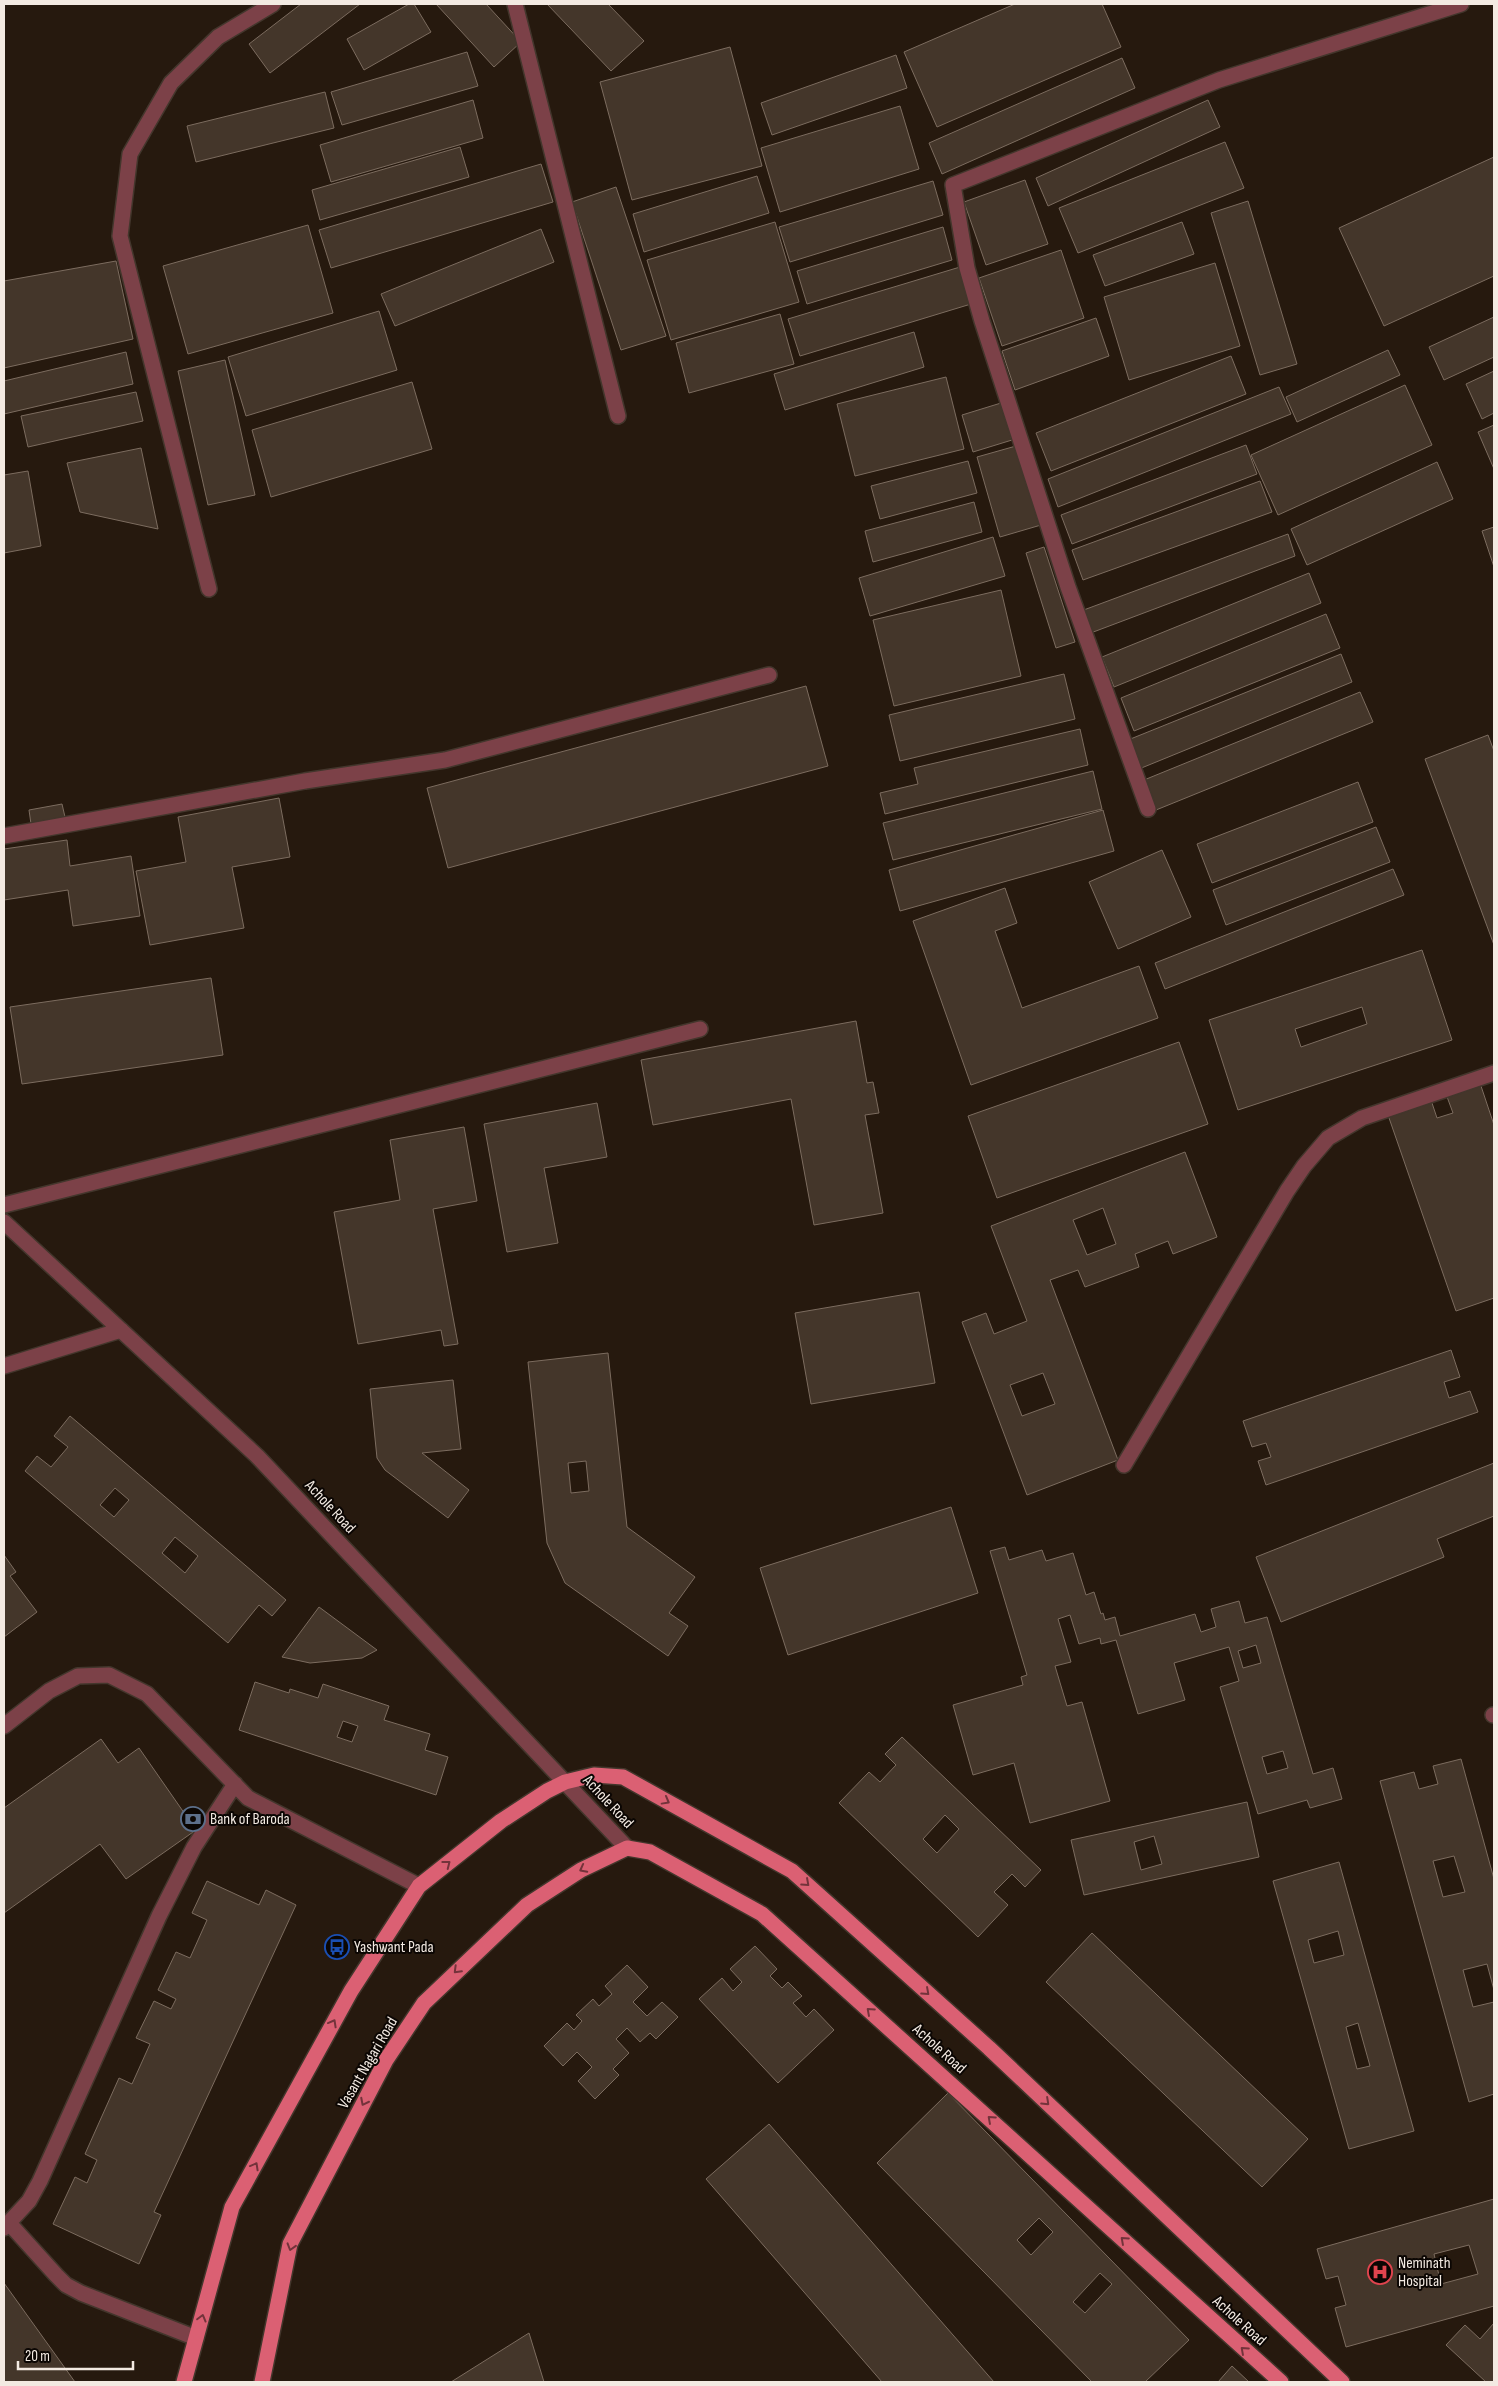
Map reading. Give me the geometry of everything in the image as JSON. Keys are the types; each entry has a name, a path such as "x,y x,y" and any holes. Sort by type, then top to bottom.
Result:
{"main road":[{"name":"Achole Road","path":"565,1782 594,1776 623,1777 792,1871 989,2048 1342,2382"},
{"path":"184,2382 232,2207 350,1991 419,1886 501,1821 547,1791 565,1782"},
{"name":"Achole Road","path":"627,1848 650,1852 762,1914 1281,2382"},
{"name":"Vasant Nagari Road","path":"262,2382 290,2244 386,2060 424,2003 526,1905 581,1870 627,1848"}],"street":[{"path":"209,589 120,236 130,154 171,83 218,38 273,4"},
{"path":"515,4 618,416"},
{"path":"1148,809 1068,587 982,321 967,268 953,184 1219,80 1461,4"},
{"path":"4,836 305,781 445,760 769,675"},
{"path":"4,1205 700,1028"},
{"path":"1124,1465 1288,1191 1304,1166 1328,1138 1362,1118 1494,1073"},
{"name":"Achole Road","path":"4,1222 257,1456 627,1848"},
{"path":"4,1366 121,1330"},
{"path":"4,1726 49,1691 78,1676 109,1675 147,1694 248,1798 419,1886"},
{"path":"196,2338 81,2293 66,2285 7,2226 30,2201 159,1916 190,1854 235,1784"}],"building":[{"path":"301,4 360,4 270,73 249,44"},
{"path":"409,4 414,4 431,32 364,70 347,39"},
{"path":"436,4 486,4 521,42 494,67"},
{"path":"547,4 608,4 644,41 611,71"},
{"path":"1015,4 1102,4 1121,47 937,127 904,52"},
{"path":"730,47 762,166 632,200 600,82"},
{"path":"467,52 478,86 342,125 331,92"},
{"path":"896,55 907,88 772,135 761,103"},
{"path":"1122,58 1135,88 942,174 929,143"},
{"path":"325,92 334,128 196,162 187,126"},
{"path":"473,100 483,138 331,182 320,145"},
{"path":"1208,100 1220,127 1048,206 1036,178"},
{"path":"900,106 919,169 780,212 761,148"},
{"path":"1225,142 1244,188 1078,253 1059,208"},
{"path":"460,147 469,177 320,220 312,190"},
{"path":"1494,157 1494,276 1384,326 1339,228"},
{"path":"541,164 553,202 331,268 319,230"},
{"path":"757,176 769,213 644,252 633,214"},
{"path":"1025,180 1048,244 986,265 964,202"},
{"path":"933,181 943,215 790,262 779,227"},
{"path":"616,187 666,336 621,350 572,202"},
{"path":"1248,201 1297,364 1260,375 1211,213"},
{"path":"775,222 799,302 671,340 647,260"},
{"path":"1182,222 1194,254 1105,286 1093,255"},
{"path":"308,225 333,313 188,354 163,266"},
{"path":"943,227 952,260 807,304 797,271"},
{"path":"541,229 554,262 395,326 381,294"},
{"path":"1061,250 1084,318 1002,346 979,278"},
{"path":"116,261 133,339 4,368 4,281"},
{"path":"1215,263 1240,346 1129,380 1104,297"},
{"path":"960,267 971,304 800,356 788,319"},
{"path":"379,311 397,370 246,416 228,357"},
{"path":"780,314 794,364 689,393 676,343"},
{"path":"1494,317 1494,357 1444,380 1429,347"},
{"path":"1096,318 1109,356 1015,390 1002,351"},
{"path":"914,332 924,367 785,410 774,374"},
{"path":"1388,350 1400,375 1297,422 1286,397"},
{"path":"126,352 133,384 4,414 4,381"},
{"path":"1231,356 1246,394 1051,471 1036,433"},
{"path":"225,360 255,495 208,505 178,371"},
{"path":"1494,371 1494,413 1482,419 1466,384"},
{"path":"946,377 964,449 855,476 837,404"},
{"path":"412,382 432,449 271,497 252,430"},
{"path":"1405,385 1432,445 1278,515 1251,455"},
{"path":"1279,387 1291,414 1058,507 1048,479"},
{"path":"136,392 143,421 28,447 21,416"},
{"path":"1001,403 1012,440 973,452 962,415"},
{"path":"1494,425 1494,469 1478,432"},
{"path":"1246,445 1257,474 1072,544 1061,515"},
{"path":"1016,446 1041,525 1000,537 977,457"},
{"path":"141,448 158,529 80,512 67,463"},
{"path":"968,461 977,493 880,519 871,486"},
{"path":"1437,462 1453,499 1307,565 1291,529"},
{"path":"28,471 41,546 4,553 4,475"},
{"path":"1260,481 1272,512 1083,580 1072,550"},
{"path":"974,502 982,532 873,562 865,531"},
{"path":"1494,527 1494,567 1482,531"},
{"path":"1288,534 1295,556 1088,634 1081,611"},
{"path":"993,537 1005,576 870,616 859,578"},
{"path":"1044,547 1075,642 1056,648 1026,553"},
{"path":"1309,573 1321,603 1114,687 1102,657"},
{"path":"1001,590 1021,676 894,706 873,620"},
{"path":"1326,614 1340,648 1134,731 1121,698"},
{"path":"1341,654 1352,682 1139,769 1128,740"},
{"path":"1064,674 1075,719 900,761 889,715"},
{"path":"806,686 828,766 448,868 427,788"},
{"path":"1360,692 1373,722 1156,810 1144,780"},
{"path":"1080,729 1088,765 885,814 880,793 918,784 914,768"},
{"path":"1488,735 1494,751 1494,945 1425,759"},
{"path":"1093,771 1102,809 893,860 883,823"},
{"path":"1358,782 1373,822 1212,883 1197,844"},
{"path":"279,798 290,857 232,867 244,928 150,945 136,871 186,862 178,817"},
{"path":"62,804 65,817 31,824 29,810"},
{"path":"1103,810 1114,851 900,911 889,870"},
{"path":"1376,827 1390,862 1226,925 1213,890"},
{"path":"67,840 70,866 131,856 140,916 73,926 68,890 4,900 4,849"},
{"path":"1162,850 1191,917 1118,949 1089,882"},
{"path":"1393,869 1404,895 1165,989 1155,963"},
{"path":"1005,888 1017,923 995,931 1022,1008 1139,966 1158,1018 971,1085 913,921"},
{"path":"1422,950 1452,1040 1238,1110 1209,1020","holes":["1362,1007 1367,1024 1301,1047 1295,1029"]},
{"path":"211,978 223,1055 22,1084 10,1007"},
{"path":"856,1021 867,1083 873,1082 879,1113 865,1115 883,1213 814,1225 791,1099 653,1125 641,1060"},
{"path":"1179,1042 1208,1124 997,1198 968,1116"},
{"path":"1480,1083 1494,1125 1494,1298 1456,1311 1388,1115 1431,1100 1437,1118 1453,1113 1446,1094"},
{"path":"597,1103 607,1157 544,1168 558,1243 507,1252 484,1124"},
{"path":"464,1127 477,1201 433,1209 458,1344 444,1346 441,1330 358,1344 334,1212 400,1200 390,1140"},
{"path":"1185,1152 1217,1237 1173,1254 1168,1241 1135,1254 1139,1267 1085,1287 1078,1270 1050,1280 1118,1460 1027,1495 962,1322 986,1313 994,1334 1027,1321 991,1226","holes":["1103,1208 1116,1244 1087,1255 1073,1220","1043,1373 1055,1404 1022,1416 1010,1385"]},
{"path":"919,1292 935,1383 811,1404 795,1313"},
{"path":"1451,1350 1460,1377 1444,1382 1449,1398 1470,1391 1478,1412 1266,1485 1258,1461 1271,1457 1266,1443 1252,1447 1243,1421"},
{"path":"608,1353 627,1527 695,1577 669,1613 688,1626 668,1656 565,1583 547,1543 528,1362","holes":["586,1461 589,1491 571,1493 568,1463"]},
{"path":"453,1380 461,1449 422,1453 469,1490 448,1518 385,1470 377,1458 370,1389"},
{"path":"70,1416 286,1600 272,1616 259,1605 228,1643 25,1471 37,1456 51,1467 68,1447 54,1436","holes":["115,1488 129,1500 114,1517 100,1505","175,1537 198,1556 185,1573 162,1553"]},
{"path":"1494,1463 1494,1516 1437,1539 1444,1557 1281,1622 1256,1557"},
{"path":"951,1507 978,1593 788,1655 760,1568"},
{"path":"1005,1547 1009,1560 1042,1550 1046,1561 1073,1553 1086,1595 1094,1592 1101,1614 1103,1613 1105,1620 1115,1617 1120,1636 1195,1614 1201,1632 1216,1627 1211,1609 1239,1601 1245,1623 1267,1617 1313,1774 1333,1768 1342,1799 1310,1808 1307,1800 1258,1814 1220,1687 1239,1681 1229,1647 1174,1663 1185,1700 1138,1714 1116,1640 1101,1644 1100,1638 1079,1644 1070,1615 1058,1619 1071,1662 1055,1666 1067,1706 1082,1702 1110,1801 1030,1823 1014,1763 973,1775 953,1705 1023,1685 1021,1677 1027,1675 990,1551","holes":["1256,1645 1261,1663 1243,1668 1238,1651","1283,1751 1288,1768 1267,1774 1262,1757"]},
{"path":"4,1555 16,1572 10,1576 37,1612 4,1637"},
{"path":"319,1607 377,1650 362,1658 310,1663 282,1657"},
{"path":"255,1682 289,1693 290,1689 318,1698 323,1684 389,1706 384,1720 430,1734 425,1750 448,1757 436,1795 239,1730","holes":["343,1721 358,1726 352,1742 337,1737"]},
{"path":"902,1737 1041,1870 1025,1887 1012,1874 994,1892 1008,1905 978,1937 839,1803 869,1772 880,1782 896,1765 885,1754","holes":["945,1815 959,1829 937,1853 923,1839"]},
{"path":"101,1739 118,1763 139,1748 196,1830 126,1879 100,1844 4,1913 4,1808"},
{"path":"1461,1759 1494,1879 1494,1990 1487,1964 1463,1970 1473,2007 1494,2002 1494,2094 1469,2102 1380,1781 1414,1772 1419,1789 1438,1784 1433,1766","holes":["1454,1856 1465,1892 1443,1897 1433,1861"]},
{"path":"1247,1802 1259,1857 1084,1895 1071,1840","holes":["1154,1836 1162,1864 1141,1870 1134,1842"]},
{"path":"1339,1862 1414,2131 1349,2149 1273,1881","holes":["1338,1931 1344,1955 1314,1963 1308,1940","1358,2023 1370,2066 1357,2069 1346,2027"]},
{"path":"207,1881 259,1905 266,1890 296,1905 154,2212 161,2215 139,2264 53,2224 75,2177 87,2183 97,2160 85,2154 119,2078 132,2084 150,2044 136,2038 154,2001 171,2009 176,1999 158,1990 176,1952 190,1958 207,1920 192,1913"},
{"path":"1092,1933 1308,2139 1262,2187 1046,1982"},
{"path":"755,1946 777,1969 770,1976 782,1988 788,1982 802,1996 793,2003 806,2017 814,2009 834,2030 778,2083 699,1999 722,1978 733,1991 742,1982 730,1969"},
{"path":"627,1965 648,1987 633,2002 647,2016 662,2002 678,2017 656,2039 650,2033 640,2042 627,2028 616,2039 629,2053 613,2069 619,2075 595,2099 578,2081 592,2067 577,2052 563,2066 544,2046 567,2023 574,2030 582,2021 576,2015 593,1999 599,2006 612,1994 605,1986"},
{"path":"948,2093 1189,2340 1145,2382 1092,2382 877,2163","holes":["1039,2218 1053,2232 1031,2255 1017,2240","1100,2273 1112,2284 1085,2313 1073,2302"]},
{"path":"769,2124 994,2382 882,2382 706,2179"},
{"path":"1494,2199 1494,2306 1346,2347 1335,2308 1346,2305 1338,2276 1326,2279 1317,2249","holes":["1469,2245 1478,2274 1441,2284 1434,2254"]},
{"path":"4,2283 75,2382 4,2382"},
{"path":"1494,2323 1494,2382 1486,2382 1446,2345 1465,2325 1480,2339"},
{"path":"529,2333 544,2382 451,2382"},
{"path":"1232,2366 1249,2382 1218,2382"}],"place":[{"name":"Bank of Baroda","path":"193,1819"},
{"name":"Yashwant Pada","path":"337,1947"},
{"name":"Neminath Hospital","path":"1380,2272"}]}
